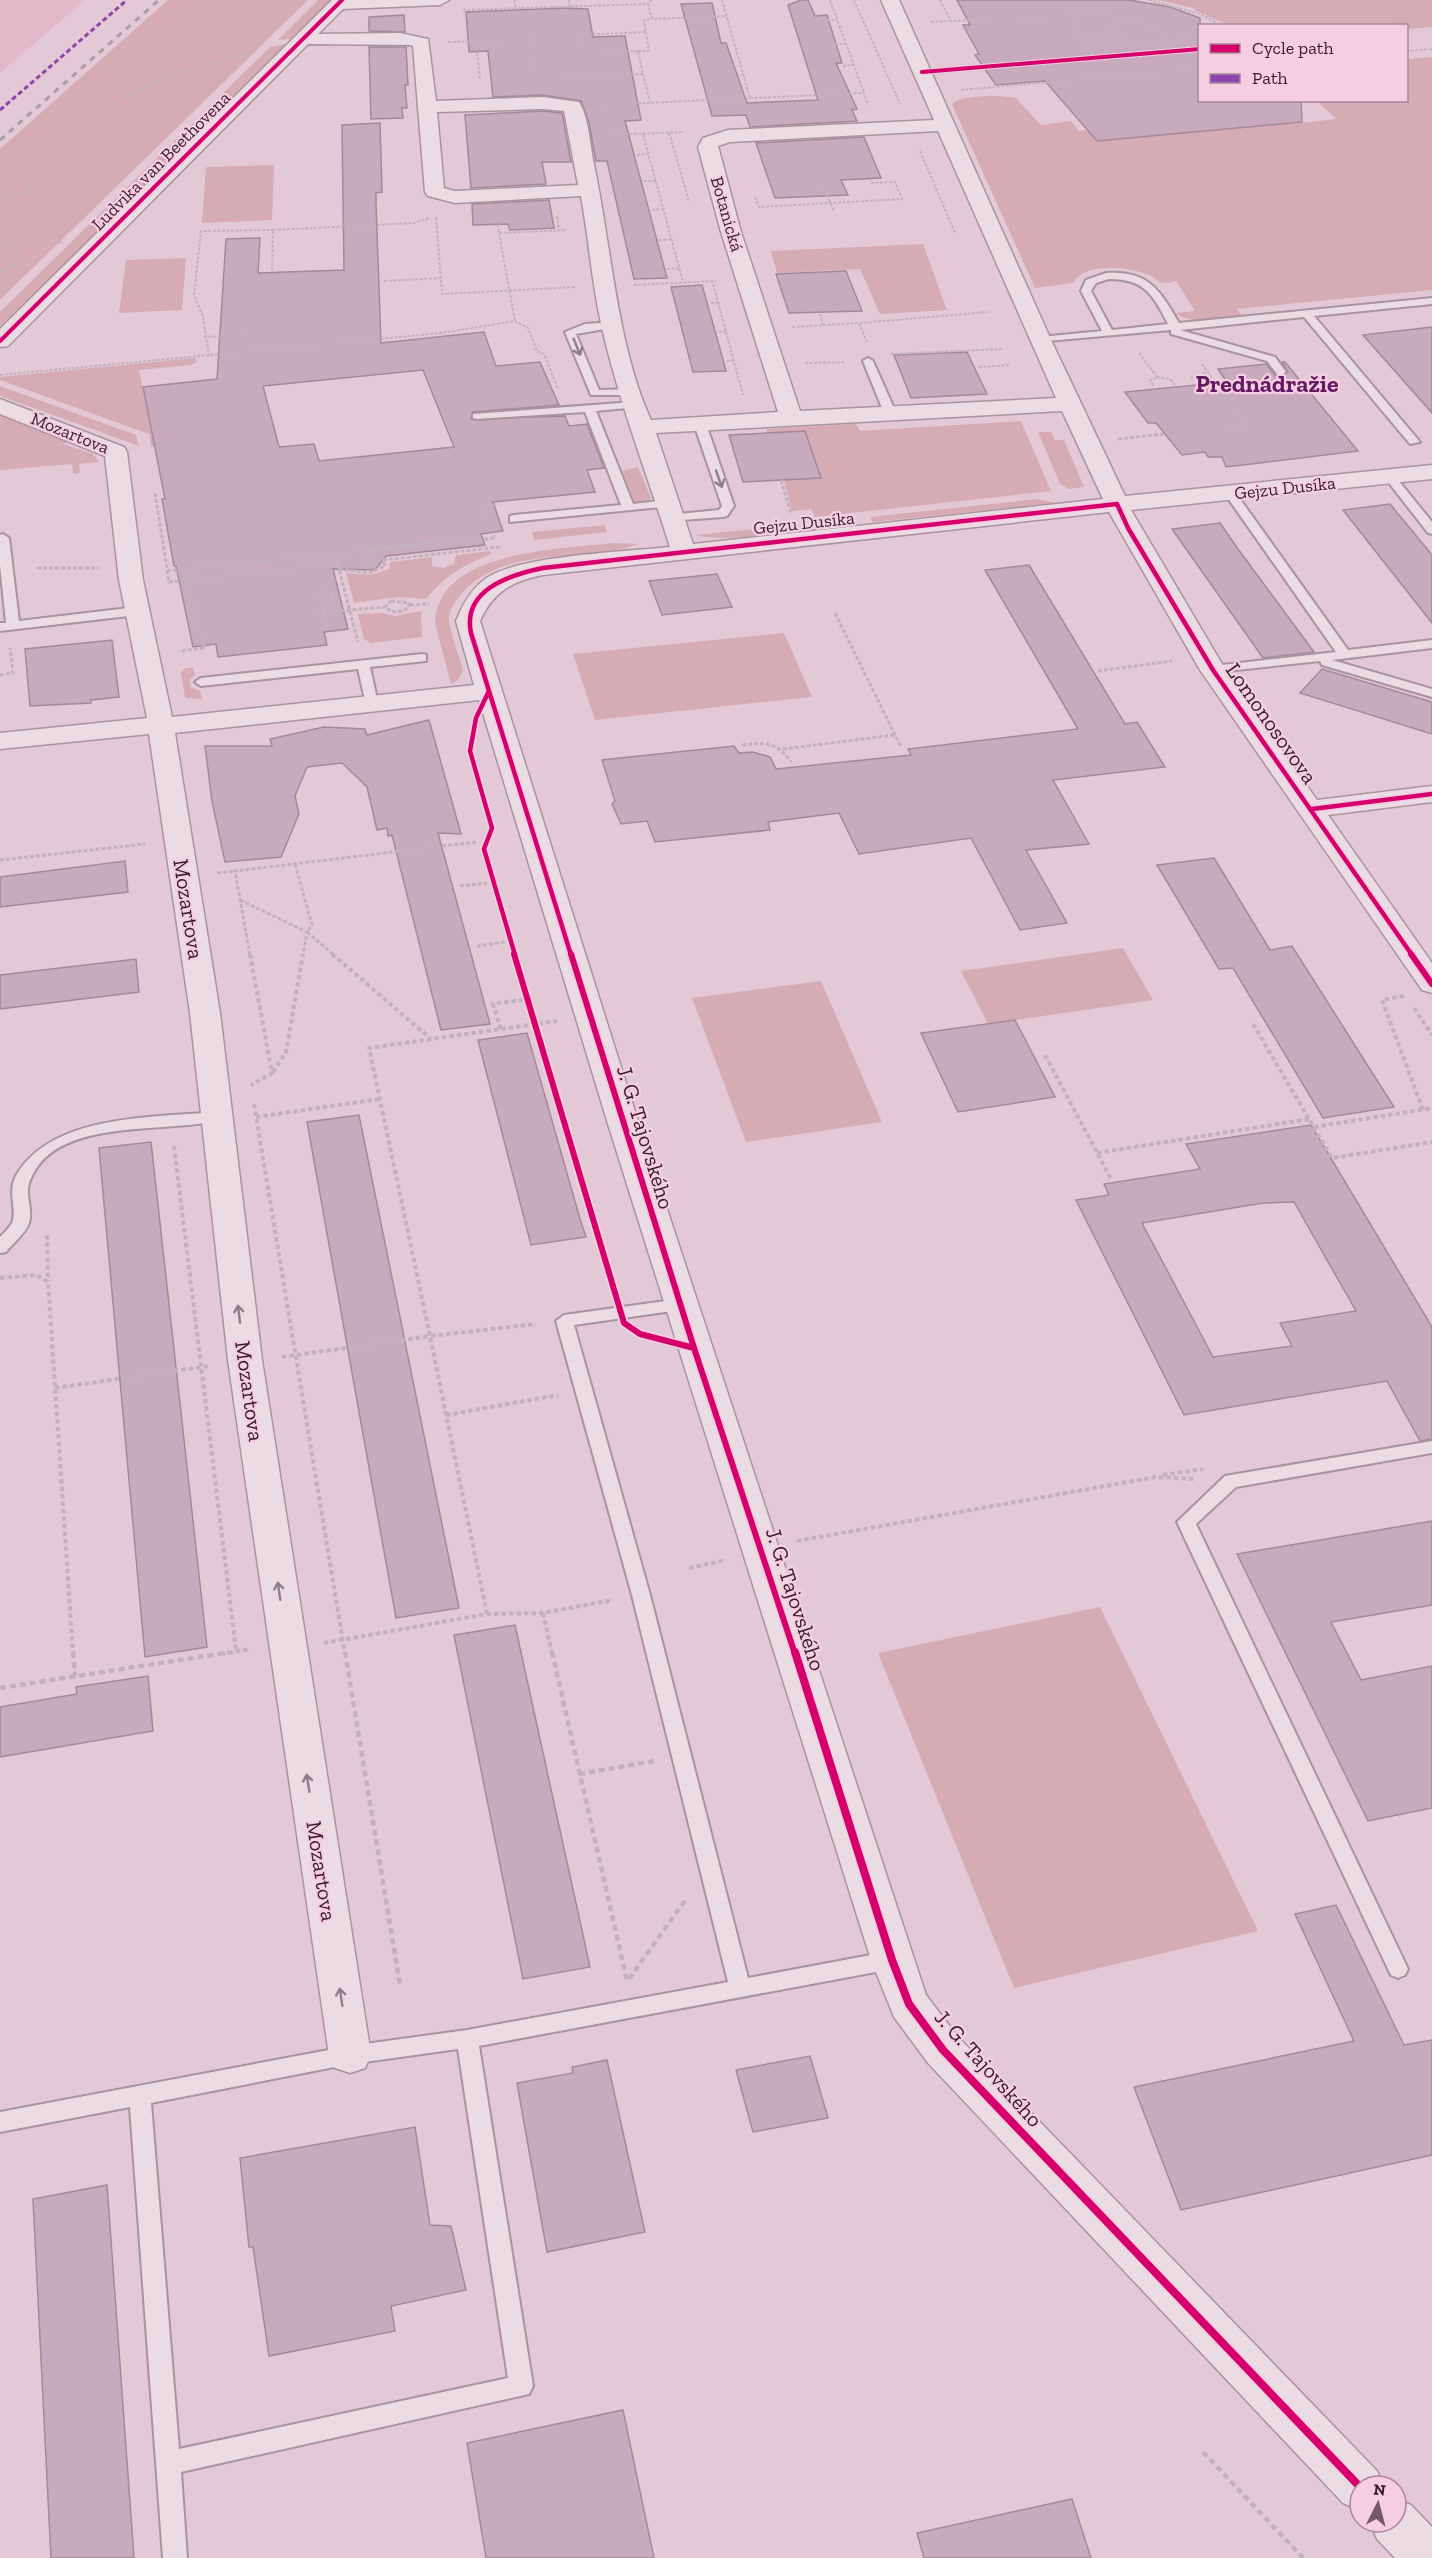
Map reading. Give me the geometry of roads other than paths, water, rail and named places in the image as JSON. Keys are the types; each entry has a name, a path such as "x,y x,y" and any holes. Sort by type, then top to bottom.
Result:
{"street":[{"name":"Ludvika van Beethovena","path":"0,341 306,39 340,2 440,0"},
{"path":"890,0 1041,340 1117,504"},
{"path":"306,39 406,38 422,43 433,189 446,196 492,196 587,190"},
{"path":"427,107 543,103 572,106 587,190 597,228 612,325 631,399 643,427 684,552"},
{"name":"Botanická","path":"791,418 746,279 708,147 710,142 728,136 946,124"},
{"path":"643,427 1071,404"},
{"name":"Mozartova","path":"0,406 109,447 116,452 137,611 161,725 205,1013 215,1117 245,1360 350,2055"},
{"name":"Gejzu Dusíka","path":"496,582 520,572 543,568 1117,504 1432,472"},
{"name":"Lomonosovova","path":"1117,504 1128,528 1213,670 1432,984"},
{"name":"J. G. Tajovského","path":"496,582 475,601 468,621 680,1305 763,1552 892,1960 909,2004 943,2050 1348,2474"},
{"path":"0,741 489,691"},
{"path":"1312,809 1432,794"},
{"path":"1405,2534 1428,2558"}],"lane":[{"path":"1109,334 1086,291 1087,285 1100,277 1124,276 1144,281 1151,286 1171,329 1271,359 1281,372"},
{"path":"1041,340 1432,302"},
{"path":"1307,314 1414,442"},
{"path":"612,325 585,327 570,332 595,393 631,399"},
{"path":"870,358 890,413"},
{"path":"477,416 590,409 631,399"},
{"path":"590,409 628,507"},
{"path":"514,519 628,507 723,513 728,506 700,424"},
{"path":"1390,477 1432,530"},
{"path":"1231,494 1346,656"},
{"path":"3,538 7,626 137,611"},
{"path":"1213,670 1432,644"},
{"path":"201,682 422,658"},
{"path":"1317,659 1432,693"},
{"path":"363,665 372,704"},
{"path":"0,1248 21,1223 21,1182 34,1161 60,1141 96,1130 215,1117"},
{"path":"680,1305 564,1321 641,1595 740,1989"},
{"path":"1398,1969 1186,1522 1231,1481 1432,1447"},
{"path":"0,2122 350,2055 467,2039 892,1960"},
{"path":"168,2463 521,2386 467,2039"},
{"path":"140,2096 175,2558"}],"railway":[{"path":"0,140 159,0"}],"district":[{"name":"Prednádražie","path":"1267,384"}]}
